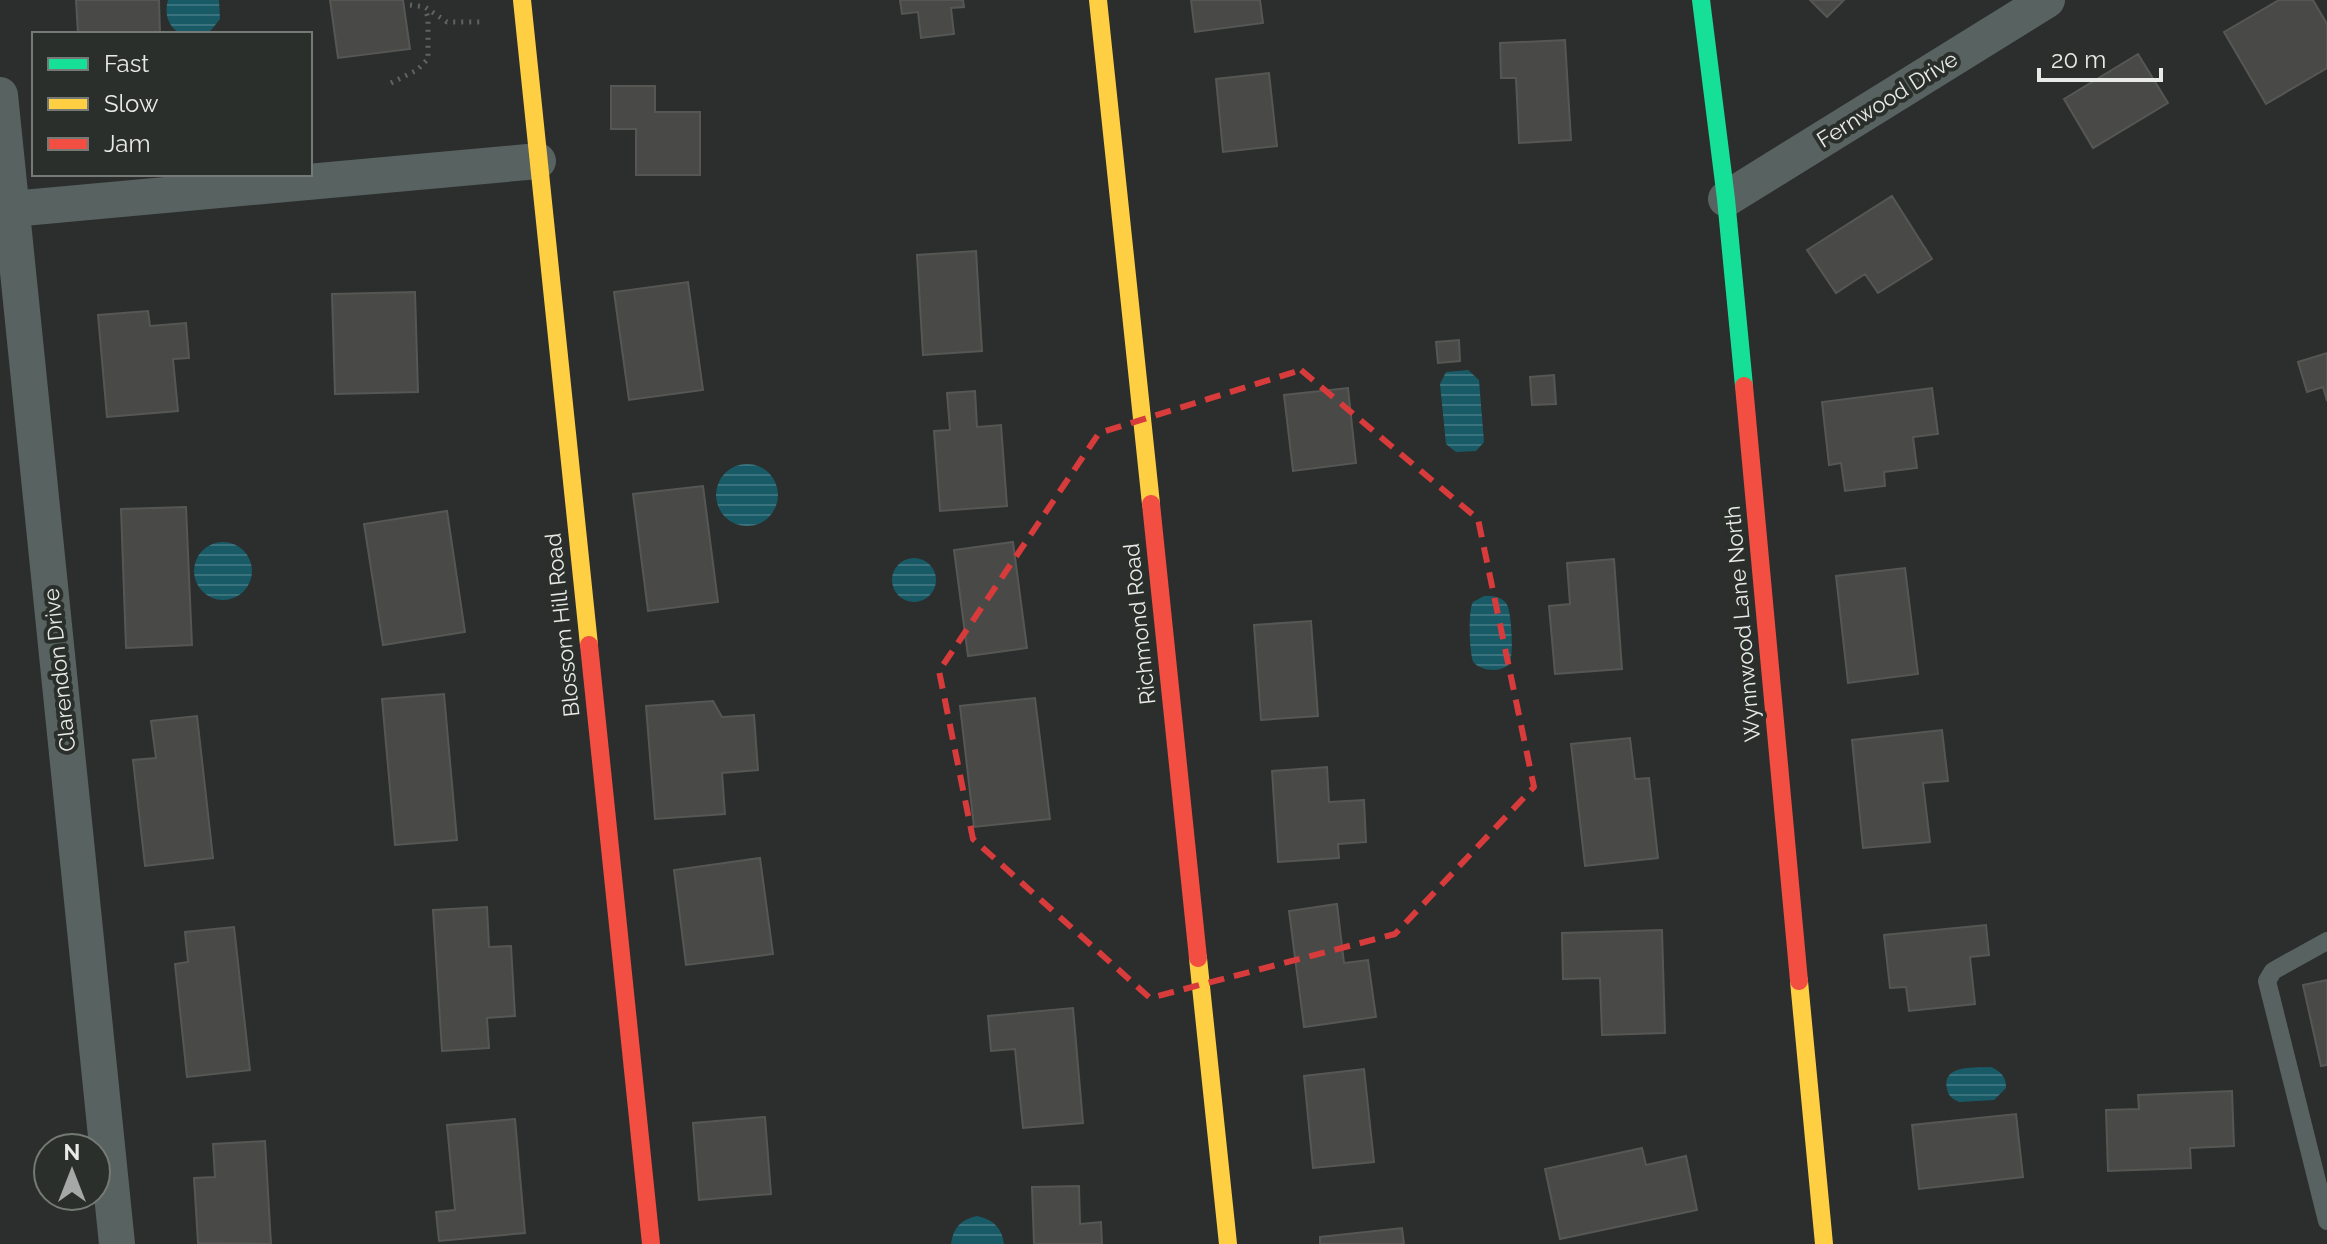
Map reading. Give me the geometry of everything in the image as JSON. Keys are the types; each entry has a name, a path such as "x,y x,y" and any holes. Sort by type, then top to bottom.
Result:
{"street":[{"name":"Blossom Hill Road","path":"522,0 651,1244"},
{"name":"Richmond Road","path":"1098,0 1228,1244"},
{"name":"Wynnwood Lane North","path":"1701,0 1726,199 1824,1244"},
{"name":"Fernwood Drive","path":"1726,199 2047,0"},
{"name":"Clarendon Drive","path":"0,95 117,1244"},
{"path":"12,209 538,161"}],"lane":[{"path":"2327,941 2273,971 2267,981 2327,1221"}],"path":[{"path":"410,5 425,7 447,22 524,22"},
{"path":"391,83 417,70 428,59 425,7"}],"highlighted area":[{"path":"1301,370 1478,519 1534,787 1395,934 1150,998 973,839 939,671 1099,433"}],"water":[{"path":"168,0 219,0 220,19 210,32 178,32 172,27 166,10"},
{"path":"1468,370 1479,380 1484,442 1476,451 1456,452 1446,444 1440,384 1446,372"},
{"path":"747,464 769,473 778,495 769,517 747,526 725,517 716,495 725,473"},
{"path":"223,542 244,550 252,571 244,592 223,600 202,592 194,571 202,550"},
{"path":"914,558 930,564 936,580 930,596 914,602 898,596 892,580 898,564"},
{"path":"1484,596 1504,601 1510,615 1511,660 1506,667 1497,670 1477,666 1471,652 1471,606"},
{"path":"1991,1067 2002,1075 2006,1084 1994,1100 1959,1102 1950,1095 1947,1081 1954,1071"},
{"path":"977,1216 996,1225 1004,1244 951,1244 959,1225"}],"building":[{"path":"76,0 159,0 160,32 78,32"},
{"path":"330,0 403,0 410,49 338,58"},
{"path":"900,0 963,0 964,7 951,8 954,34 921,38 918,12 902,14"},
{"path":"1191,0 1260,0 1263,23 1195,32"},
{"path":"1810,0 1844,0 1827,17"},
{"path":"2279,0 2313,0 2327,24 2327,68 2266,104 2224,32"},
{"path":"1565,40 1571,140 1519,143 1516,78 1501,78 1500,43"},
{"path":"2138,54 2168,103 2093,148 2064,99"},
{"path":"1269,73 1277,146 1223,152 1216,79"},
{"path":"611,86 655,86 655,112 700,112 700,175 636,175 636,129 611,129"},
{"path":"1892,196 1932,259 1878,293 1865,274 1836,293 1807,250"},
{"path":"976,251 982,351 923,355 917,255"},
{"path":"688,282 703,390 629,400 614,292"},
{"path":"415,292 418,392 335,394 332,294"},
{"path":"148,311 150,326 186,323 189,358 173,359 178,411 107,417 98,315"},
{"path":"1459,340 1460,361 1438,363 1436,342"},
{"path":"2327,353 2327,401 2323,387 2307,392 2298,362"},
{"path":"1554,375 1556,404 1532,405 1530,377"},
{"path":"1348,388 1356,463 1293,471 1284,395"},
{"path":"1932,388 1938,434 1913,437 1917,468 1884,472 1885,486 1845,491 1841,463 1829,465 1822,402"},
{"path":"975,391 977,427 1001,425 1007,506 940,511 934,431 950,430 947,393"},
{"path":"703,486 718,602 648,611 633,494"},
{"path":"186,507 192,645 126,648 121,509"},
{"path":"447,511 465,632 383,645 364,524"},
{"path":"1013,542 1027,648 968,656 954,550"},
{"path":"1614,559 1622,669 1555,674 1549,606 1570,604 1567,563"},
{"path":"1905,568 1918,674 1848,683 1836,576"},
{"path":"1311,621 1318,716 1261,720 1254,625"},
{"path":"444,694 457,840 395,845 382,699"},
{"path":"1035,698 1050,819 974,827 960,706"},
{"path":"713,701 722,717 754,715 758,770 722,773 725,814 655,819 646,706"},
{"path":"197,716 213,858 145,866 133,760 156,758 151,721"},
{"path":"1942,730 1948,781 1923,783 1930,842 1863,848 1852,740"},
{"path":"1630,738 1635,779 1649,778 1658,858 1585,866 1571,744"},
{"path":"1327,767 1329,802 1364,800 1366,842 1338,844 1339,858 1278,862 1272,771"},
{"path":"760,858 773,954 686,965 674,870"},
{"path":"1337,904 1344,963 1368,960 1376,1017 1304,1027 1289,911"},
{"path":"487,907 489,947 511,946 515,1016 487,1018 489,1048 442,1051 433,910"},
{"path":"1986,925 1989,955 1970,957 1975,1004 1909,1011 1906,987 1890,988 1884,935"},
{"path":"234,927 250,1070 187,1077 175,964 188,962 185,932"},
{"path":"1662,930 1665,1033 1602,1035 1600,978 1563,979 1562,933"},
{"path":"2327,980 2327,1065 2321,1066 2303,985"},
{"path":"1073,1008 1083,1123 1023,1128 1015,1049 991,1051 988,1016"},
{"path":"1364,1069 1374,1162 1313,1168 1304,1076"},
{"path":"2232,1091 2234,1146 2190,1148 2191,1168 2108,1171 2106,1110 2139,1109 2138,1095"},
{"path":"2016,1114 2023,1177 1919,1189 1912,1125"},
{"path":"765,1117 771,1194 699,1200 693,1123"},
{"path":"515,1119 525,1233 439,1241 436,1212 455,1210 447,1125"},
{"path":"265,1141 271,1244 198,1243 194,1178 215,1177 213,1144"},
{"path":"1642,1148 1646,1165 1686,1156 1697,1210 1560,1239 1545,1169"},
{"path":"1079,1186 1080,1224 1101,1222 1102,1244 1034,1244 1032,1187"},
{"path":"1402,1228 1404,1244 1320,1244 1320,1237"}],"traffic: fast":[{"path":"1701,0 1726,199 1744,386"}],"traffic: slow":[{"path":"522,0 589,645"},
{"path":"1098,0 1151,504"},
{"path":"1198,958 1228,1244"},
{"path":"1799,981 1824,1244"}],"traffic: jam":[{"path":"1744,386 1799,981"},
{"path":"1151,504 1198,958"},
{"path":"589,645 651,1244"}]}
